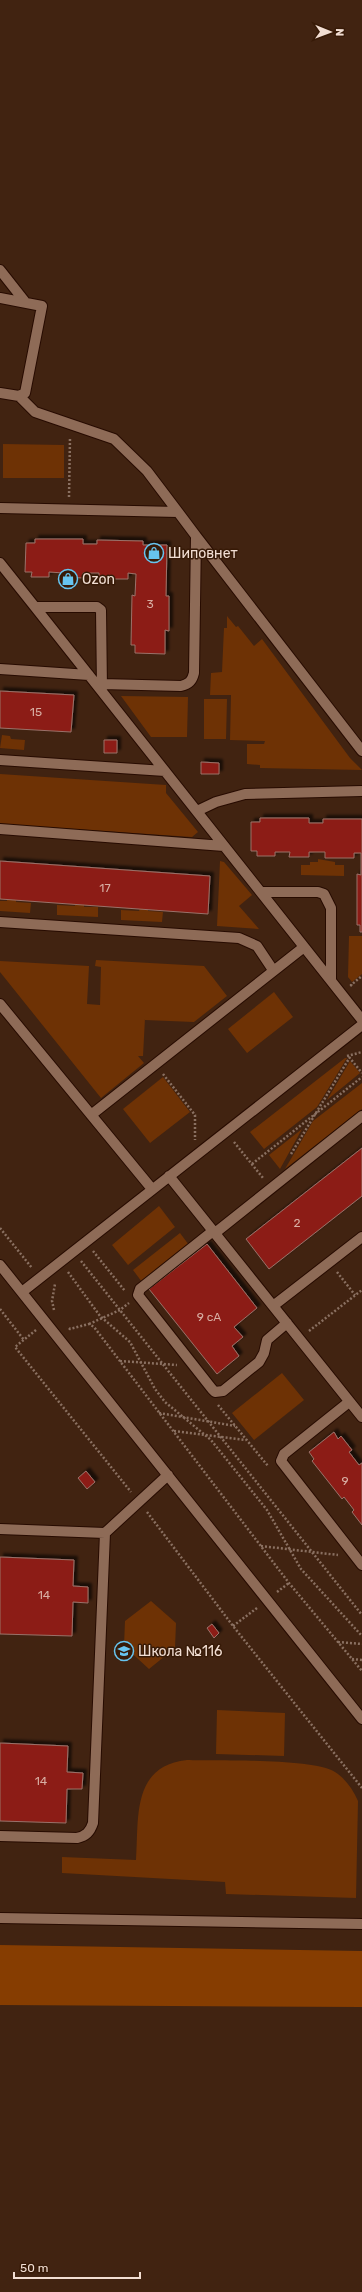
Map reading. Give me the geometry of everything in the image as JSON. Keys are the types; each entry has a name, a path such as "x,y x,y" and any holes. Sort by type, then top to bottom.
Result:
{"street":[{"path":"0,270 26,303"},
{"path":"0,298 42,306 28,386 25,393 19,396 0,393"},
{"path":"19,396 35,412 114,439 147,471 362,751"},
{"path":"0,508 178,512"},
{"path":"102,688 181,686 188,684 192,679 194,673 196,536"},
{"path":"0,563 89,675 102,688 164,771 362,1020"},
{"path":"35,607 97,607 101,610 102,688"},
{"path":"0,669 89,675"},
{"path":"0,760 164,771"},
{"path":"197,811 216,802 245,794 362,792"},
{"path":"0,829 224,846"},
{"path":"261,892 318,892 324,894 331,908 330,980"},
{"path":"0,922 239,938 257,946 273,970"},
{"path":"91,1115 304,947"},
{"path":"0,1004 152,1189"},
{"path":"22,1292 362,1025"},
{"path":"287,1323 267,1340 264,1353 259,1362 223,1391 215,1392 140,1299 138,1292 362,1116"},
{"path":"169,1176 362,1417"},
{"path":"273,1306 362,1237"},
{"path":"0,1265 362,1719"},
{"path":"349,1402 284,1454 281,1461 362,1565"},
{"path":"0,1836 77,1838 85,1836 91,1830 93,1823 106,1533 168,1475"},
{"path":"0,1528 106,1533"},
{"path":"0,1918 362,1924"}],"path":[{"path":"69,510 71,424"},
{"path":"356,990 351,984 362,976"},
{"path":"341,1057 362,1052"},
{"path":"348,1055 362,1073"},
{"path":"287,1161 316,1114 348,1055"},
{"path":"156,1064 195,1115 194,1156"},
{"path":"252,1164 362,1077"},
{"path":"234,1142 271,1188"},
{"path":"0,1228 40,1277"},
{"path":"85,1242 128,1294"},
{"path":"81,1261 362,1615"},
{"path":"59,1262 102,1318 130,1342 155,1389 165,1402 204,1435 267,1510 301,1569 362,1636"},
{"path":"330,1262 355,1295"},
{"path":"63,1276 68,1272"},
{"path":"56,1313 52,1301 54,1286 58,1280"},
{"path":"299,1339 362,1290"},
{"path":"65,1324 70,1329 89,1324 120,1310 132,1300"},
{"path":"0,1309 24,1340"},
{"path":"89,1324 94,1327 289,1583 362,1671"},
{"path":"41,1325 15,1347 139,1502 233,1626 362,1788"},
{"path":"120,1361 179,1366"},
{"path":"216,1402 272,1471"},
{"path":"160,1413 235,1426"},
{"path":"173,1431 247,1440"},
{"path":"261,1546 341,1556 336,1550"},
{"path":"273,1595 289,1583"},
{"path":"233,1626 260,1605"},
{"path":"338,1642 362,1644"},
{"path":"352,1659 362,1660"}],"shaded area":[{"path":"3,444 64,445 64,478 3,478"},
{"path":"227,616 236,627 238,626 254,646 262,639 350,758 362,770 260,768 260,765 247,764 247,744 264,744 265,741 230,740 231,695 210,695 211,673 222,672 224,628 227,628"},
{"path":"121,696 188,697 187,737 151,737"},
{"path":"204,699 227,699 226,739 204,739"},
{"path":"2,735 10,736 11,739 25,740 24,750 0,748"},
{"path":"0,774 166,785 166,793 198,832 192,837 0,824"},
{"path":"318,859 335,862 335,865 344,865 344,876 301,875 301,865 310,865 310,862 318,862"},
{"path":"220,861 224,862 252,895 239,906 259,929 217,926"},
{"path":"7,898 16,899 16,902 31,903 30,913 0,911 0,901 7,901"},
{"path":"75,903 84,904 84,907 98,907 98,917 57,915 57,905 75,906"},
{"path":"140,908 148,908 148,911 163,912 162,922 121,920 121,910 139,911"},
{"path":"349,936 362,936 362,974 352,982 348,977"},
{"path":"96,960 204,966 227,996 194,1022 145,1020 145,1018 143,1056 138,1056 144,1063 101,1098 0,972 0,961 89,966 87,1004 100,1005 101,967 95,966"},
{"path":"274,992 293,1017 247,1053 228,1029"},
{"path":"345,1058 347,1058 317,1107 264,1149 250,1132"},
{"path":"350,1061 360,1073 327,1100"},
{"path":"163,1077 190,1112 150,1143 123,1109"},
{"path":"362,1083 362,1109 285,1169 313,1121"},
{"path":"302,1129 280,1169 269,1155"},
{"path":"159,1206 175,1227 128,1265 112,1245"},
{"path":"180,1233 189,1245 142,1282 133,1270"},
{"path":"282,1373 304,1400 254,1440 232,1413"},
{"path":"151,1601 176,1623 175,1648 149,1669 124,1646 125,1621"},
{"path":"217,1710 285,1713 284,1756 216,1754"},
{"path":"187,1760 264,1761 307,1764 335,1772 343,1778 349,1785 358,1801 356,1898 226,1894 225,1882 62,1873 62,1857 136,1860 139,1812 147,1783 156,1772 169,1764"},
{"path":"0,1945 362,1951 362,2007 0,2005"}],"building":[{"path":"35,539 83,539 83,544 97,544 97,540 143,541 143,545 167,545 166,596 169,596 169,631 165,630 165,654 135,653 135,645 131,645 132,595 135,596 136,574 128,573 128,579 99,579 99,573 83,573 83,578 64,577 64,573 49,572 49,577 31,577 32,572 25,572 26,543 35,543"},
{"path":"0,691 74,695 71,732 0,728"},
{"path":"104,740 117,740 117,753 104,753"},
{"path":"201,762 219,763 219,774 201,774"},
{"path":"260,818 309,818 309,823 323,823 323,819 362,819 362,932 360,932 360,925 357,925 357,874 361,875 361,853 354,853 354,858 325,858 325,852 309,852 309,857 289,857 290,852 275,852 275,856 257,856 257,851 251,851 251,822 260,822"},
{"path":"0,861 210,876 208,914 0,899"},
{"path":"362,1148 362,1196 269,1269 246,1239"},
{"path":"207,1244 257,1308 234,1327 243,1337 232,1346 239,1356 217,1374 149,1289"},
{"path":"334,1432 338,1439 341,1436 352,1450 349,1452 359,1465 362,1463 362,1525 352,1512 354,1510 344,1497 342,1499 312,1461 314,1459 309,1452"},
{"path":"86,1471 95,1482 87,1489 78,1478"},
{"path":"0,1557 74,1560 73,1586 88,1587 88,1603 73,1602 72,1636 0,1634"},
{"path":"212,1624 219,1633 214,1638 207,1628"},
{"path":"0,1743 68,1746 67,1772 83,1773 82,1789 67,1789 66,1823 0,1821"}],"place":[{"name":"Шиповнет","path":"154,553"},
{"name":"Ozon","path":"68,579"},
{"name":"Школа №116","path":"124,1651"}]}
